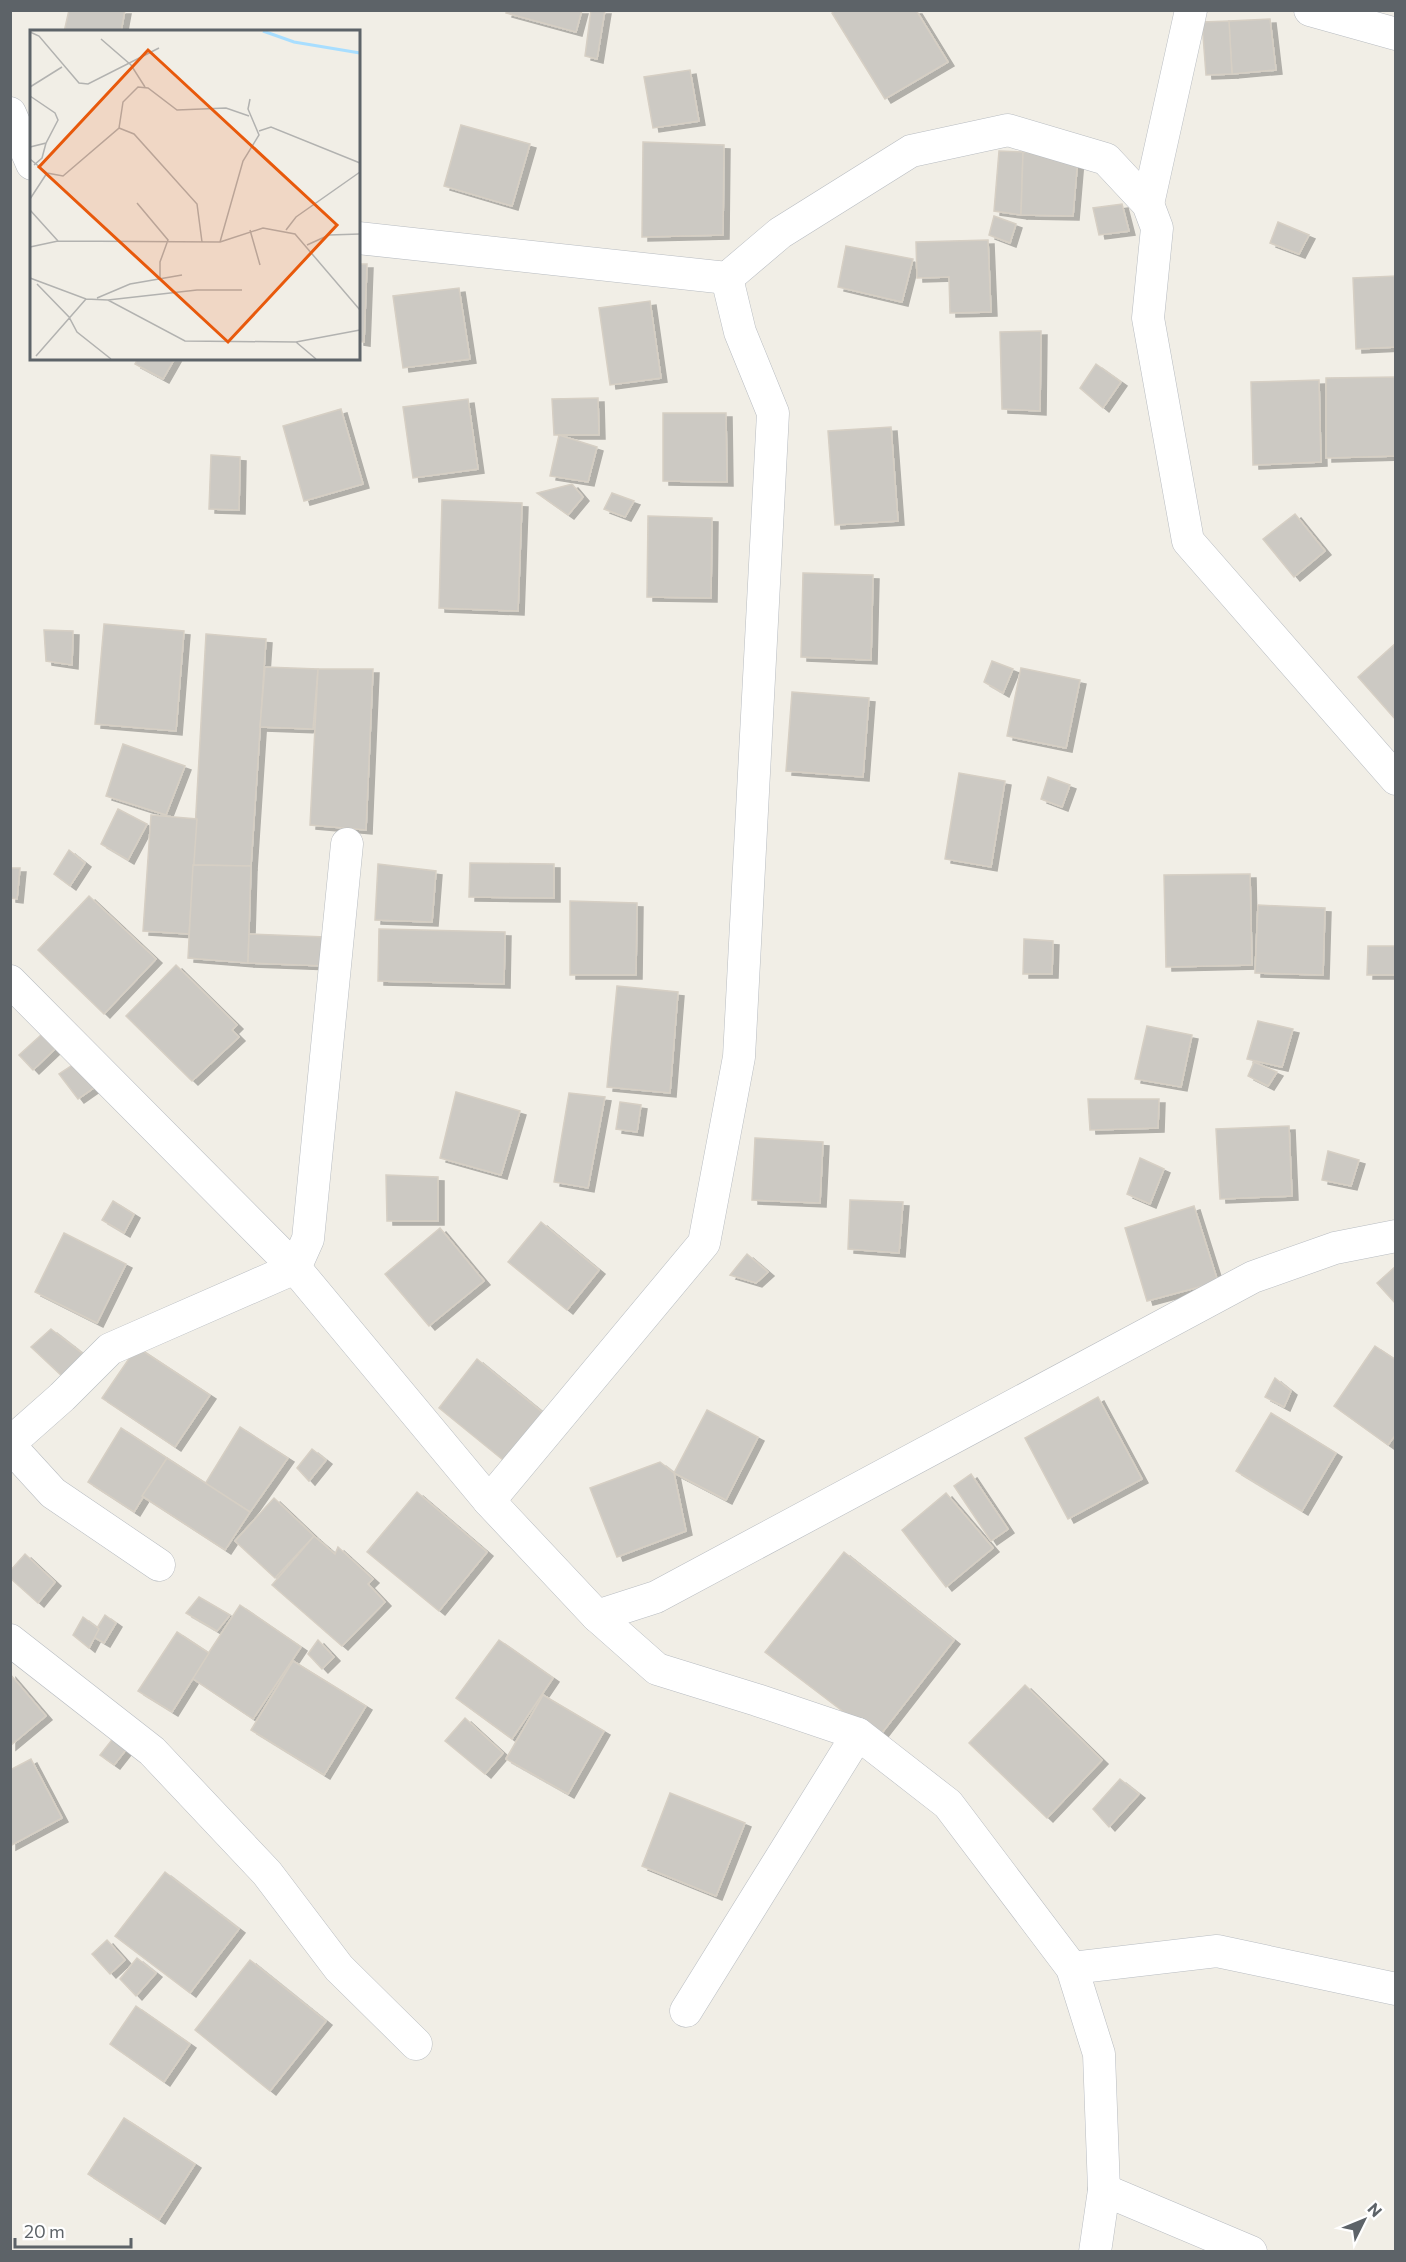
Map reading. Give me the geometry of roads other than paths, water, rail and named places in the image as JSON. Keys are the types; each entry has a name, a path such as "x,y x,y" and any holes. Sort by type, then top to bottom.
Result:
{"street":[{"path":"1148,204 1191,10"},
{"path":"1310,10 1395,34"},
{"path":"10,113 30,159"},
{"path":"360,238 727,278 780,233 911,151 1008,130 1106,159 1148,204 1157,228 1148,318 1188,541 1395,779"},
{"path":"489,1501 704,1243 739,1057 773,413 740,332 727,278"},
{"path":"159,1565 53,1493 10,1445 110,1349 295,1268 308,1239 347,844"},
{"path":"10,981 295,1268 489,1501 597,1616 657,1669 858,1734 948,1804 1072,1968 1099,2054 1104,2190 1095,2252"},
{"path":"597,1616 656,1597 1253,1277 1335,1248 1395,1236"},
{"path":"10,1640 152,1751 267,1873 339,1968 416,2044"},
{"path":"686,2011 858,1734"},
{"path":"1072,1968 1217,1951 1395,1989"},
{"path":"1104,2190 1251,2252"}]}
